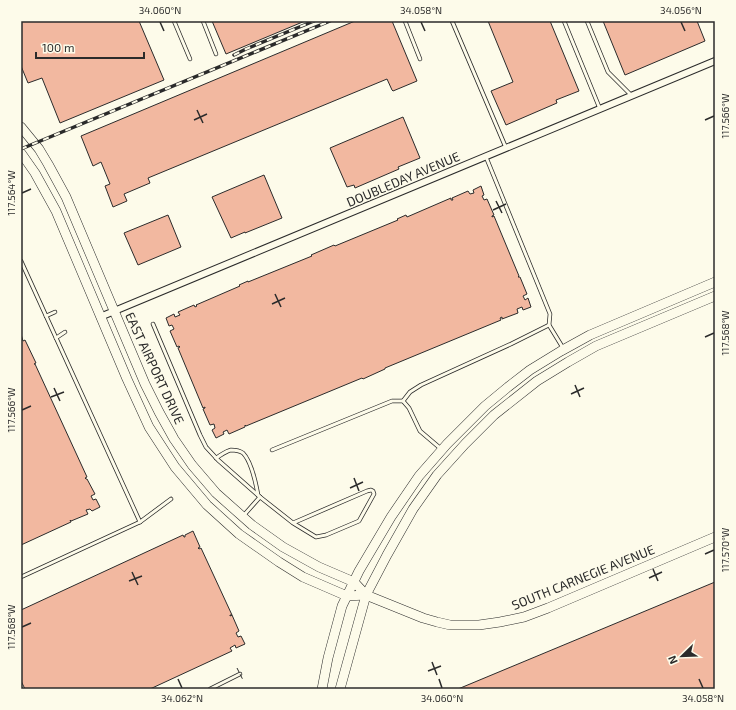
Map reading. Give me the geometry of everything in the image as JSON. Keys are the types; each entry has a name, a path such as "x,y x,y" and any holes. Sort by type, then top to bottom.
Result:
{"main road":[{"name":"EAST AIRPORT DRIVE","path":"21,127 39,149 53,170 66,197 148,391 158,412 174,439 192,465 216,493 252,525 283,547 319,567 354,582 366,595"},
{"path":"21,153 35,173 56,211 100,317 149,427 175,467 207,505 239,534 279,562 303,577 347,596 366,595"},
{"path":"322,689 328,658 342,606 359,571 391,517 419,476 442,450 485,406 530,370 564,349 590,335 715,282"},
{"path":"340,689 366,595 386,555 413,509 433,480 465,444 494,415 537,381 568,362 596,346 715,296"},
{"name":"SOUTH CARNEGIE AVENUE","path":"366,595 423,618 450,625 472,625 500,622 524,617 548,608 715,536"}],"street":[{"name":"DOUBLEDAY AVENUE","path":"100,317 715,61"}],"lane":[{"path":"174,21 190,59"},
{"path":"203,21 216,54"},
{"path":"405,21 420,59"},
{"path":"452,21 506,148"},
{"path":"564,21 600,109"},
{"path":"587,21 608,72 632,96"},
{"path":"486,157 550,314 548,324 564,349"},
{"path":"21,261 140,522"},
{"path":"46,316 55,312"},
{"path":"153,324 206,447 216,458 259,496 293,523 316,537 326,535 359,521 374,494 373,491 367,491 293,523"},
{"path":"403,401 410,392 421,385 511,344 548,324"},
{"path":"56,338 65,332"},
{"path":"272,450 392,401 403,401 409,408 420,431 442,450"},
{"path":"216,458 231,450 238,450 243,453 254,476 259,496"},
{"path":"243,517 259,496"},
{"path":"21,577 140,522 171,499"},
{"path":"210,689 240,674"}],"building":[{"path":"21,21 139,21 164,80 60,123 42,78 28,83 21,66"},
{"path":"212,21 305,21 226,54"},
{"path":"355,21 392,21 417,81 393,91 387,79 148,178 150,183 124,194 127,201 113,207 105,186 110,184 101,162 93,166 81,136"},
{"path":"488,21 550,21 579,91 556,100 557,103 506,125 491,91 513,82"},
{"path":"603,21 697,21 705,41 625,75"},
{"path":"403,117 420,158 355,188 354,185 347,187 330,148"},
{"path":"264,175 282,218 231,238 212,197"},
{"path":"481,186 484,195 482,196 484,200 487,199 494,215 492,217 494,216 519,276 518,277 520,277 527,294 523,296 525,300 528,298 531,307 523,310 522,307 517,309 518,313 502,319 502,317 500,318 501,320 385,368 363,379 362,378 246,426 245,425 245,427 229,434 227,430 223,432 224,434 216,438 212,430 215,428 214,424 210,425 203,409 205,407 203,408 178,348 180,347 177,347 170,331 174,329 172,325 169,326 166,318 174,314 175,317 180,315 178,312 194,305 195,307 197,306 196,305 248,281 312,256 311,255 398,220 397,219 406,215 407,217 451,198 451,200 453,200 452,198 468,191 470,194 474,193 473,190"},
{"path":"168,215 181,247 138,265 124,233"},
{"path":"21,334 23,341 25,340 36,363 34,364 87,477 85,478 95,494 91,496 93,500 96,499 100,507 92,511 90,509 86,510 88,514 71,521 70,520 71,522 21,545"},
{"path":"193,531 200,547 198,548 201,548 232,615 239,631 236,633 238,637 241,636 245,644 236,648 235,645 230,648 232,651 150,689 25,689 21,681 21,610 183,535 185,537 185,535"},
{"path":"715,582 715,689 458,689"}],"railway":[{"path":"234,55 314,21"},
{"path":"21,149 330,21"}],"fence":[{"path":"237,668 243,680"}]}
